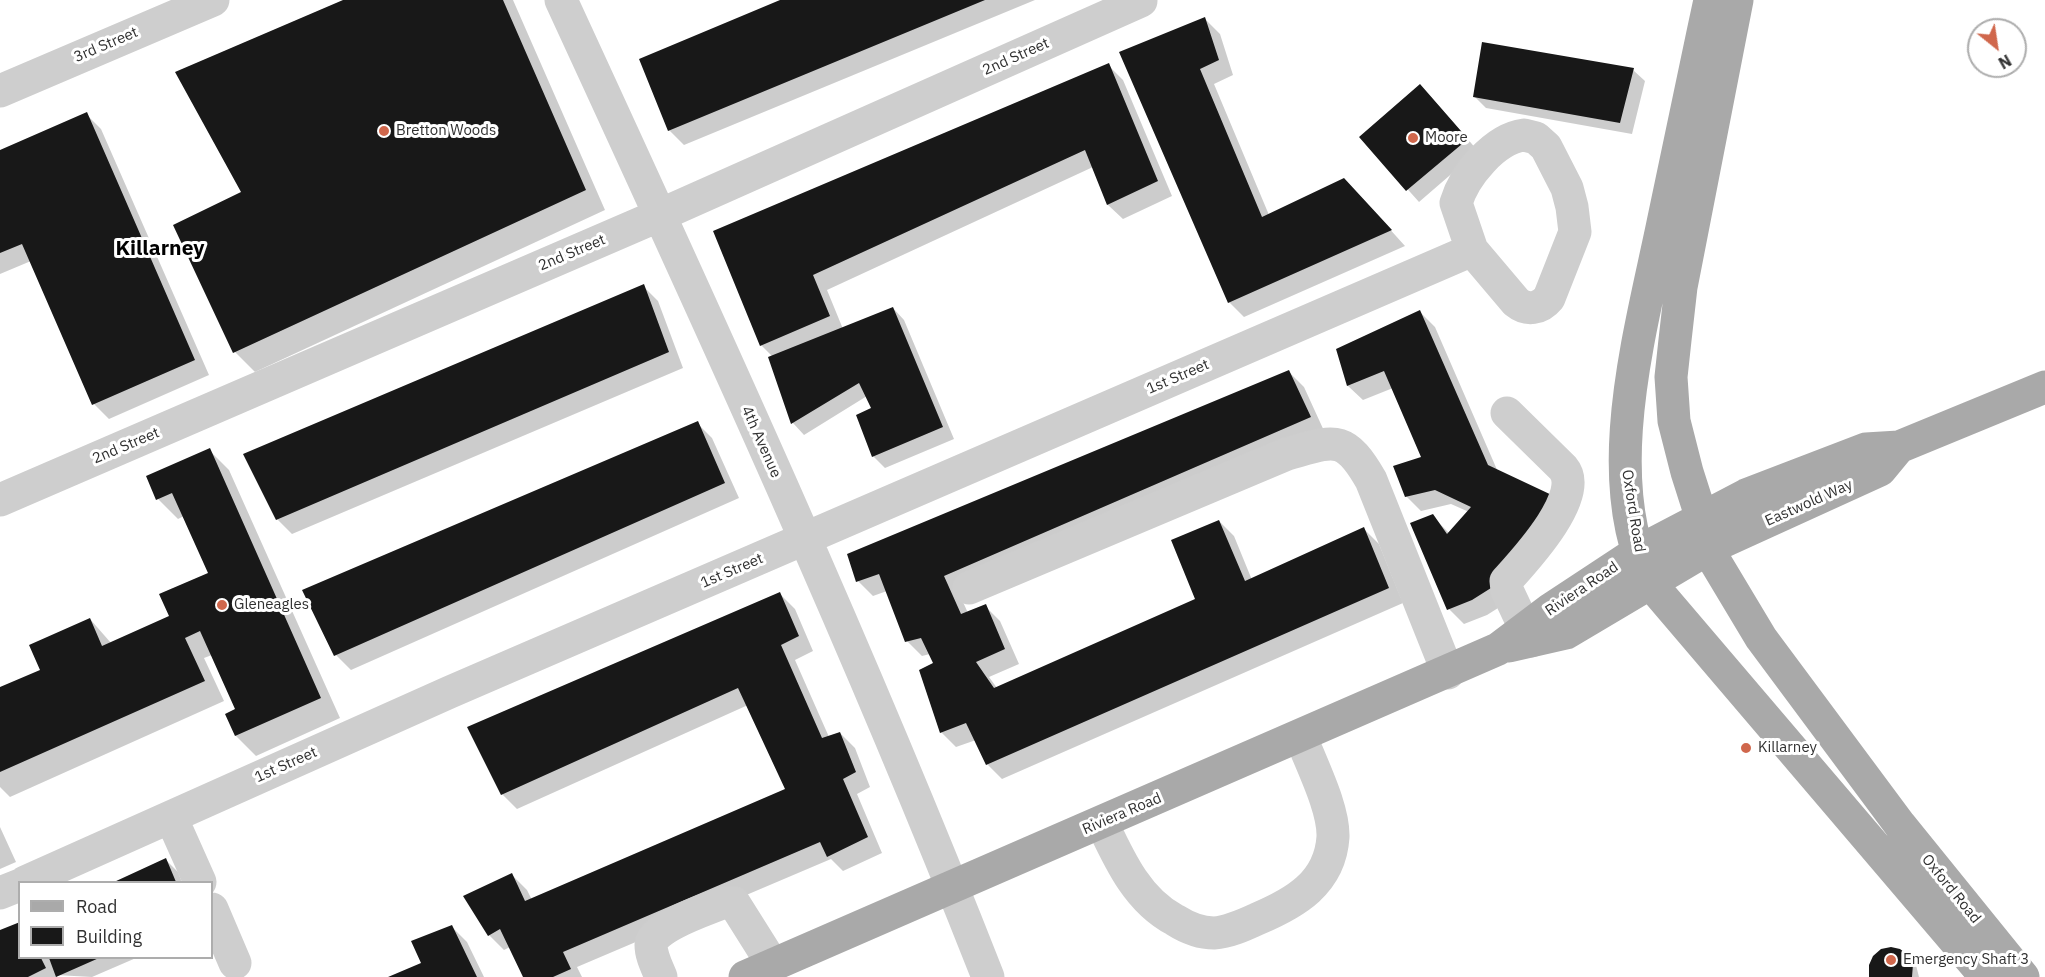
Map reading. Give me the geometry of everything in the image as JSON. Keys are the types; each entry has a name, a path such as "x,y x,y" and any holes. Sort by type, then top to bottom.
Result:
{"main road":[{"name":"Oxford Road","path":"1710,0 1654,267 1626,418 1626,478 1639,551 1651,584 1986,977"},
{"name":"Oxford Road","path":"1737,0 1681,286 1671,377 1674,421 1706,532 1731,591 1761,638 1900,825 2023,977"},
{"name":"Eastwold Way","path":"1706,532 1746,495 1866,449 1899,447 2045,387"},
{"name":"Riviera Road","path":"759,971 1448,673 1528,635 1639,551 1706,532"},
{"name":"Riviera Road","path":"1528,635 1566,633 1651,584 1706,532"}],"street":[{"name":"3rd Street","path":"0,91 213,0"},
{"name":"4th Avenue","path":"561,0 660,215 804,540 953,888 988,977"},
{"name":"2nd Street","path":"0,500 660,215 1141,2"},
{"path":"1524,135 1536,138 1546,147 1567,188 1575,232 1549,298 1545,303 1533,308 1521,306 1472,250 1456,203 1463,185 1492,152 1508,140 1524,135"},
{"name":"1st Street","path":"26,881 450,692 1472,250"},
{"path":"1507,413 1563,468 1569,478 1567,493 1552,523 1526,559 1506,581 1507,590 1528,635"},
{"path":"969,588 1287,454 1323,444 1342,445 1357,455 1371,480 1448,673"},
{"path":"1102,823 1122,866 1152,904 1173,920 1197,931 1214,933 1248,924 1286,906 1306,893 1322,874 1329,857 1333,836 1331,818 1301,737"},
{"path":"171,817 200,881"},
{"path":"0,894 18,886"},
{"path":"661,977 652,954 651,943 658,931 722,903 734,903 759,971"},
{"path":"213,911 235,963"}],"building":[{"name":"Bretton Woods","path":"343,0 503,0 586,190 233,353 173,225 241,192 175,72"},
{"path":"780,0 985,0 668,131 639,59"},
{"path":"1205,17 1219,60 1200,69 1262,217 1344,178 1392,230 1228,303 1119,52"},
{"path":"1482,42 1634,68 1620,123 1473,97"},
{"path":"1109,63 1158,181 1107,205 1085,150 813,275 830,316 760,346 713,231"},
{"name":"Moore","path":"1420,84 1468,139 1406,191 1359,137"},
{"path":"87,112 195,360 92,405 22,244 0,253 0,150"},
{"path":"644,284 669,352 276,520 243,454"},
{"path":"893,307 943,427 872,457 856,415 871,408 859,383 791,424 768,357"},
{"path":"1420,310 1488,465 1556,497 1491,588 1472,600 1447,610 1410,523 1433,514 1447,534 1471,507 1435,490 1405,497 1393,466 1421,457 1384,371 1347,386 1336,349"},
{"path":"1289,370 1311,417 944,576 961,614 986,604 1005,649 976,662 994,688 1195,599 1171,540 1219,520 1245,581 1364,527 1389,588 986,765 966,723 940,733 919,670 933,663 921,638 905,642 879,574 856,582 847,554"},
{"path":"698,421 725,483 334,656 302,590"},
{"name":"Gleneagles","path":"210,448 321,698 235,736 225,714 235,709 200,631 185,638 205,681 0,772 0,687 40,670 29,645 90,618 102,646 169,616 159,594 208,573 172,493 156,500 146,476"},
{"path":"780,592 799,636 781,645 822,738 840,732 856,772 843,779 868,837 827,857 820,842 563,952 571,969 553,977 523,977 500,929 488,936 463,896 512,873 525,901 785,789 738,688 501,795 467,727"},
{"path":"166,858 176,881 116,881"},
{"path":"18,923 18,959 42,959 46,968 28,977 0,977 0,930"},
{"path":"452,925 477,977 388,977 421,963 411,941"},
{"name":"Emergency Shaft 3","path":"1891,947 1900,949 1908,955 1913,964 1912,977 1869,977 1869,965 1873,956 1881,949"},
{"path":"49,959 97,959 56,977"}],"place":[{"name":"Bretton Woods","path":"384,131"},
{"name":"Moore","path":"1413,138"},
{"name":"Gleneagles","path":"222,605"},
{"name":"Killarney","path":"1746,748"},
{"name":"Emergency Shaft 3","path":"1891,960"}],"district":[{"name":"Killarney","path":"160,249"}]}
